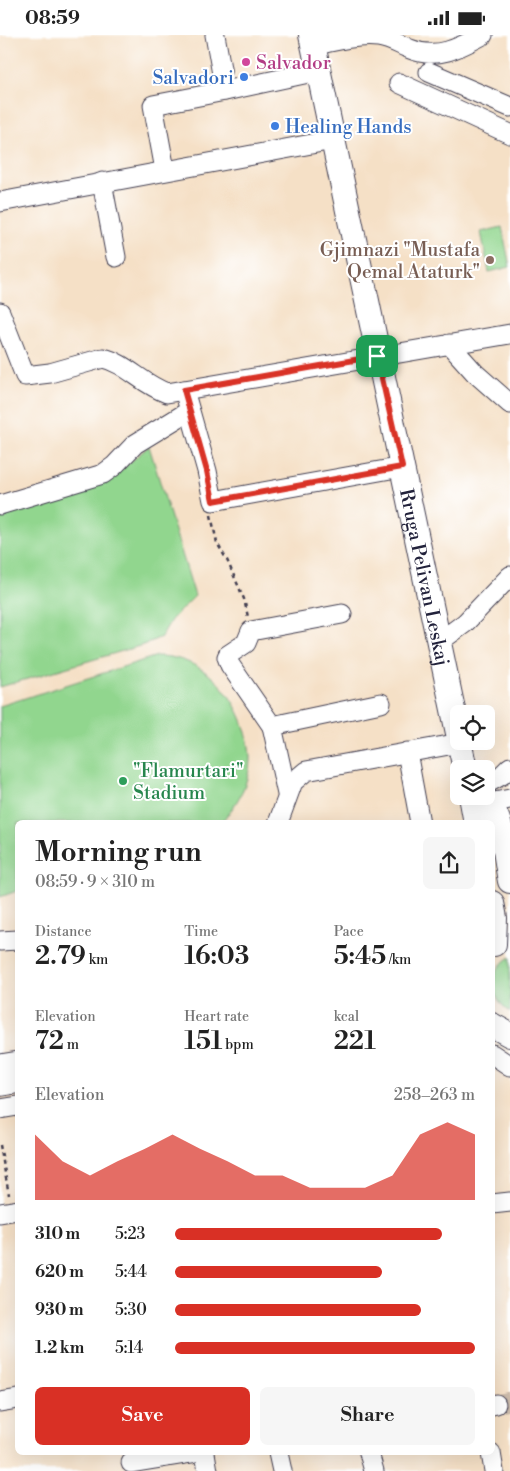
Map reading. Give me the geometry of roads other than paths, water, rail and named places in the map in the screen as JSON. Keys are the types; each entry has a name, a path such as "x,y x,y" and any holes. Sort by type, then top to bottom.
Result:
{"main road":[{"name":"Rruga Pelivan Leskaj","path":"312,40 377,356 452,705"},
{"path":"485,805 498,824 510,881"},
{"path":"495,918 499,941"},
{"path":"495,1027 510,1035"},
{"path":"0,1084 15,1082"}],"street":[{"path":"215,35 225,91"},
{"path":"312,40 366,35 381,37 421,54 434,55 462,47 483,35"},
{"path":"165,170 153,105 318,71"},
{"path":"429,73 510,107"},
{"path":"399,83 510,134"},
{"path":"0,202 333,140"},
{"path":"102,182 116,257"},
{"path":"0,311 25,376 50,373 103,358 111,359 156,389 167,393 510,334"},
{"path":"449,344 475,373 510,404"},
{"path":"184,390 203,454 213,501 402,467"},
{"path":"0,505 103,474 114,466 135,444 189,411"},
{"path":"440,642 465,623 510,576"},
{"path":"287,794 272,726 237,676 227,657 246,643 251,631 342,614"},
{"path":"272,726 381,703"},
{"path":"279,820 293,782 306,771 450,743"},
{"path":"407,752 419,820"},
{"path":"495,784 510,767"},
{"path":"0,941 15,940"},
{"path":"495,1056 510,1066"},
{"path":"0,1064 15,1062"},
{"path":"0,1109 15,1106"},
{"path":"495,1204 510,1202"},
{"path":"0,1402 15,1400"},
{"path":"131,1463 180,1455"},
{"path":"205,1455 208,1471"},
{"path":"278,1455 282,1471"},
{"path":"370,1455 374,1471"},
{"path":"491,1455 494,1471"}],"tunnel":[{"path":"496,1404 510,1401"}],"place":[{"name":"Salvador","path":"246,62"},
{"name":"Salvadori","path":"244,77"},
{"name":"Healing Hands","path":"275,126"},
{"name":"Gjimnazi \"Mustafa Qemal Ataturk\"","path":"490,260"},
{"name":"\"Flamurtari\" Stadium","path":"123,781"}]}
